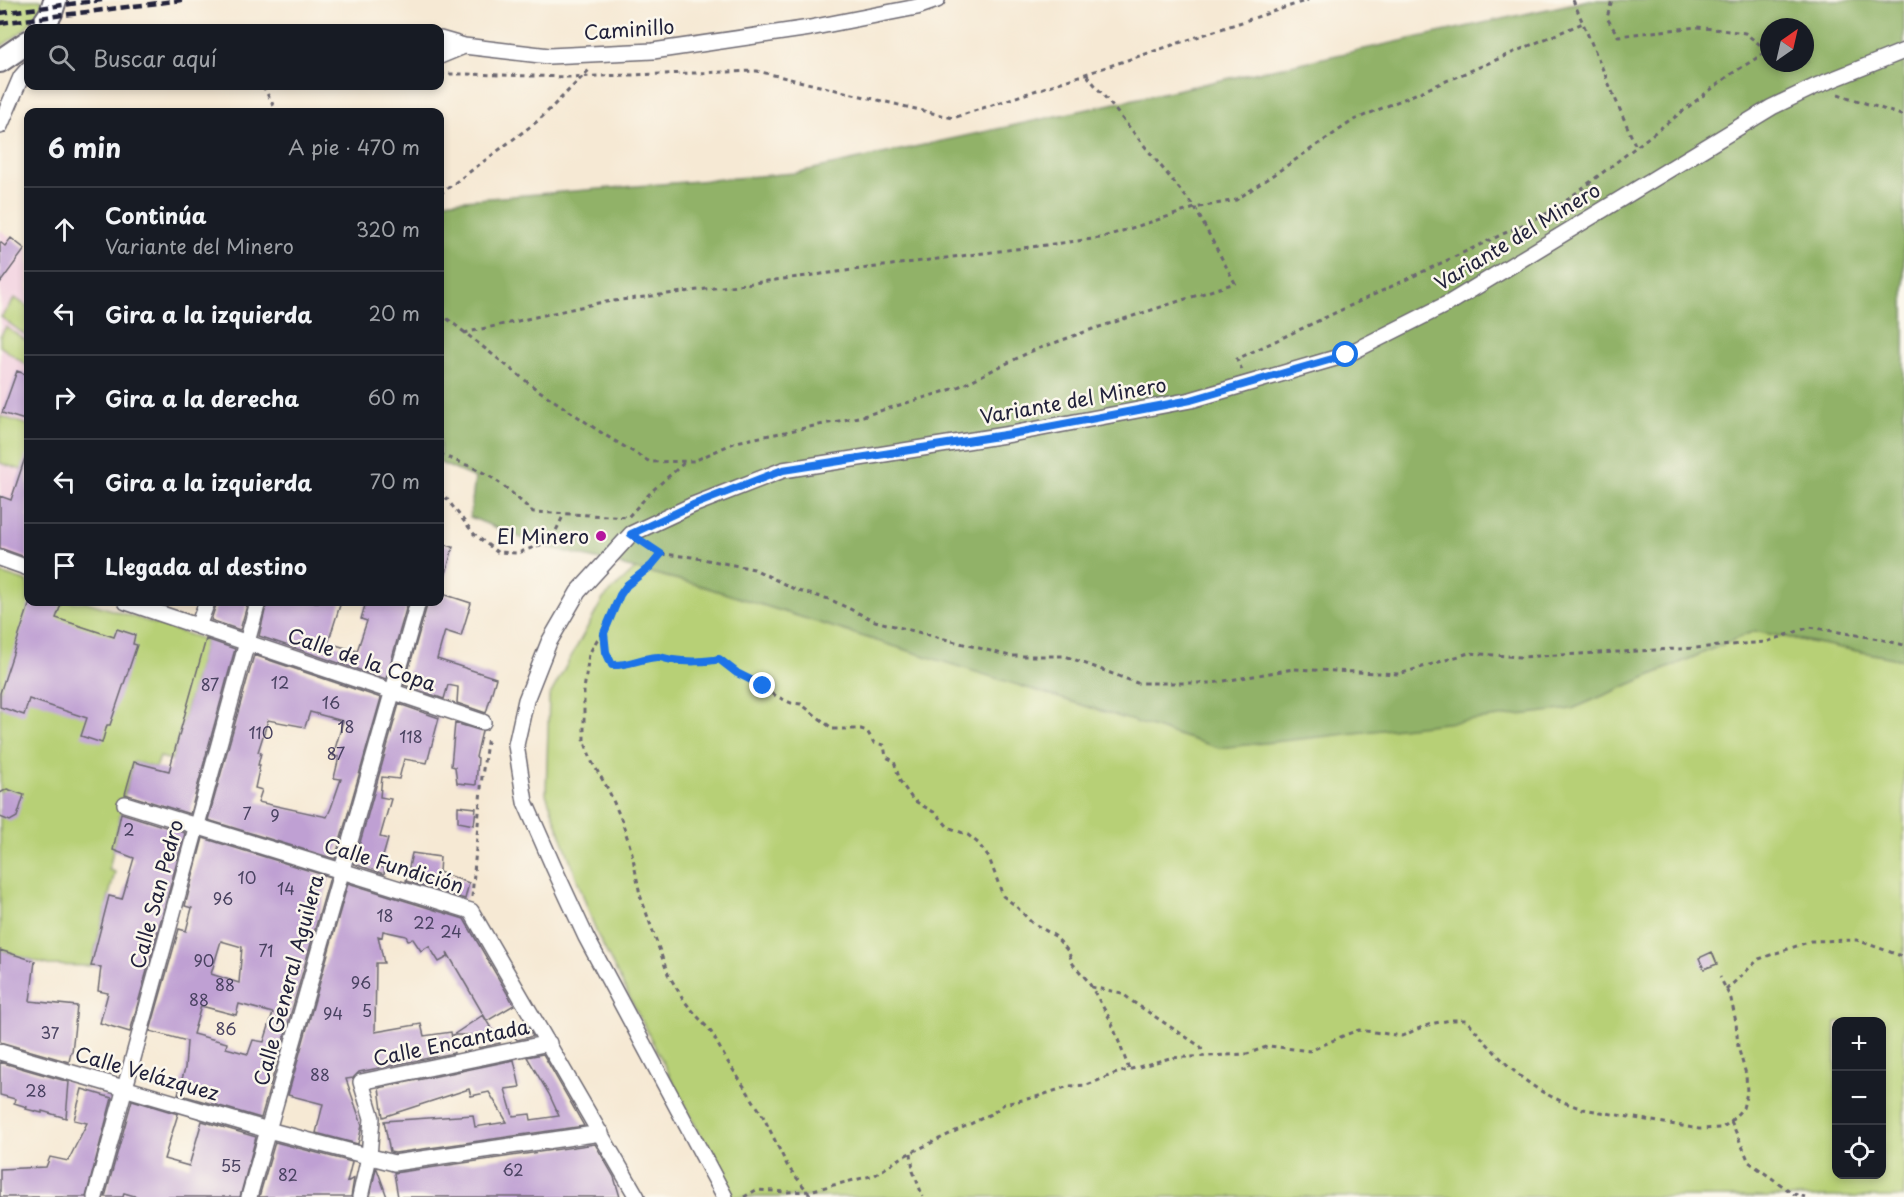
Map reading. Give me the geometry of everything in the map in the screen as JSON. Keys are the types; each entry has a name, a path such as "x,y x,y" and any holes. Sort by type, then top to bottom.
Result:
{"highway":[{"path":"44,24 51,13 55,0"},
{"path":"0,61 24,45"}],"street":[{"name":"Caminillo","path":"444,40 464,46 549,56 653,51 810,28 917,7 937,0"},
{"name":"Caminillo","path":"444,54 464,46"},
{"name":"Variante del Minero","path":"725,1197 586,937 525,802 516,746 526,700 549,642 578,591 631,534 693,505 783,470 1011,434 1191,400 1346,355 1451,302 1772,107 1816,86 1904,51"},
{"path":"0,126 24,74"},
{"path":"0,558 24,567"},
{"name":"Calle de la Copa","path":"138,606 483,722"},
{"path":"198,626 206,606"},
{"name":"Calle San Pedro","path":"94,1197 257,606"},
{"name":"Calle General Aguilera","path":"249,1197 417,606"},
{"name":"Calle Fundición","path":"125,804 471,911 637,1197"},
{"name":"Calle Encantada","path":"369,1157 372,1118 361,1082 549,1043"},
{"name":"Calle Velázquez","path":"0,1052 268,1130 394,1163 601,1133"},
{"path":"360,1197 369,1157"}],"path":[{"path":"444,74 581,77 757,71 954,118 1308,0"},
{"path":"1573,0 1636,147"},
{"path":"1248,383 1237,359 1554,210 1731,74 1768,51 1745,33 1697,27 1617,36 1607,18 1612,0"},
{"path":"464,333 598,303 1100,238 1195,208 1236,200 1354,120 1583,23"},
{"path":"444,191 539,120 581,77 609,53"},
{"path":"444,317 535,388 650,462 686,462 694,461 736,442 863,416 956,388 1032,351 1235,283 1195,208 1086,74"},
{"path":"1816,86 1904,116"},
{"path":"265,90 275,108"},
{"path":"444,456 483,472 506,487 533,512 628,517 653,490 686,462"},
{"path":"444,495 474,534 497,552 518,553 551,541 564,514"},
{"path":"631,534 661,554 692,557 754,569 798,591 829,599 875,621 1010,656 1065,656 1137,683 1213,683 1293,669 1400,674 1469,653 1520,657 1696,648 1766,642 1810,627 1904,645"},
{"path":"661,554 651,566 627,585 620,595 604,633 589,654 584,690 584,740 592,762 608,789 622,821 632,854 640,895 668,974 685,1002 711,1032 762,1114 788,1167 812,1197"},
{"path":"604,633 606,652 612,665 659,657 675,661 707,662 719,659 737,673 750,678 776,696 791,703 801,704 833,729 861,729 867,731 874,743 884,745 885,757 894,760 900,781 912,800 937,814 948,827 968,835 978,843 989,858 1003,896 1031,922 1055,936 1068,951 1073,964 1091,987 1111,1022 1129,1069"},
{"path":"471,911 482,776 488,734 483,722"},
{"path":"1726,990 1759,959 1811,941 1857,940 1904,957"},
{"path":"744,1197 756,1190 809,1191 875,1175 911,1152 993,1113 1004,1104 1069,1086 1087,1085 1129,1069 1170,1058 1247,1054 1269,1046 1310,1052 1359,1030 1402,1036 1422,1027 1451,1020 1466,1020 1528,1083 1583,1110 1699,1129 1722,1128 1743,1108 1747,1093 1746,1074 1738,1047 1731,999 1720,977"},
{"path":"1091,987 1122,993 1201,1047 1203,1055"},
{"path":"1731,1121 1749,1162 1794,1194 1805,1197"},
{"path":"911,1152 913,1171 923,1197"}],"shaded area":[{"path":"0,230 24,247 24,567 0,558"}],"green space":[{"path":"0,0 44,0 29,24 24,24 24,30 0,47"},
{"path":"1589,0 1904,0 1904,660 1754,631 1572,709 1219,748 695,584 536,544 470,517 475,478 444,465 444,202 795,173"},
{"path":"15,298 24,304 24,334 1,317"},
{"path":"6,327 24,339 24,363 0,346 0,336"},
{"path":"0,416 24,424 24,471 0,463"},
{"path":"635,569 695,584 1572,709 1754,631 1904,660 1904,1197 732,1197 597,934 546,794 549,697 603,599"},
{"path":"0,573 24,581 24,606 100,606 206,640 172,760 160,757 156,768 134,762 109,870 115,872 91,966 48,965 0,950"}],"building":[{"path":"11,238 24,250 0,283 0,242 5,246"},
{"path":"17,371 24,374 24,420 2,413"},
{"path":"24,461 24,557 0,548 0,496 11,500"},
{"path":"444,544 453,547 444,581"},
{"path":"444,594 471,603 461,636 445,631 437,659 496,678 486,713 457,703 458,687 448,685 444,699 404,685 427,606 444,606"},
{"path":"29,606 60,606 56,618 114,637 117,629 135,635 133,644 137,645 102,743 81,736 87,718 29,699 24,715 0,707 0,693"},
{"path":"216,606 247,606 240,630 211,620"},
{"path":"266,606 340,606 328,643 357,651 367,621 361,619 365,606 407,606 386,679 259,636"},
{"path":"206,639 235,649 190,814 125,794 134,762 169,771"},
{"path":"254,655 381,698 335,859 208,820","holes":["310,712 343,721 333,756 339,757 334,778 341,779 327,817 258,802 262,790 255,788 260,765 258,765 261,753 258,752 268,720 305,727"]},
{"path":"399,704 439,718 427,763 404,759 399,779 382,777 380,797 391,799 380,837 388,839 380,867 385,868 384,874 354,864"},
{"path":"455,723 482,731 476,757 478,758 476,785 457,783 455,767 451,766"},
{"path":"7,789 24,795 17,817 10,821 0,817 0,793"},
{"path":"458,806 476,808 474,825 458,822"},
{"path":"121,813 185,833 130,1032 100,1023 108,993 98,991 101,967 91,966 109,896 122,899 134,858 113,850"},
{"path":"203,838 330,877 261,1118 178,1094 185,1068 187,1041 150,1031 179,929 186,931 192,908 185,906","holes":["221,941 242,947 239,983 211,974","239,1004 273,1013 264,1042 253,1040 248,1054 226,1048 227,1043 193,1034 201,1006 236,1015"]},
{"path":"412,853 440,857 439,872 469,883 465,899 406,881"},
{"path":"348,883 464,919 514,1005 487,1021 447,952 448,957 439,962 429,946 421,951 413,939 408,940 406,936 383,931 382,937 378,936 384,963 376,963 375,1032 421,1024 424,1036 451,1032 454,1053 359,1072 353,1078 346,1079 362,1125 358,1144 316,1133 323,1104 288,1095"},
{"path":"0,950 35,961 30,1001 77,1006 69,1062 0,1042"},
{"path":"1712,952 1717,964 1704,969 1699,958"},
{"path":"483,1015 500,1043 479,1048 471,1035 453,1035"},
{"path":"528,1028 533,1036 517,1040 514,1036"},
{"path":"543,1054 584,1126 390,1152 384,1121 473,1115 475,1127 507,1122 489,1092 471,1096 469,1089 383,1117 379,1088 514,1060 520,1087 505,1089 513,1116 530,1114 531,1120 559,1116 527,1057"},
{"path":"0,1062 69,1082 66,1118 26,1109 27,1107 14,1103 15,1099 0,1095"},
{"path":"82,1089 112,1098 86,1197 0,1197 0,1169 46,1167 50,1157 68,1161 87,1123 74,1120"},
{"path":"132,1100 178,1114 164,1159 189,1166 202,1121 256,1137 240,1197 138,1197 124,1193 123,1197 105,1197"},
{"path":"275,1142 352,1162 347,1182 354,1178 351,1197 259,1197"},
{"path":"595,1144 614,1177 620,1197 398,1197 394,1173"},
{"path":"377,1169 387,1197 370,1197"}],"railway":[{"path":"0,13 102,0"},
{"path":"0,23 182,0"}],"place":[{"name":"El Minero","path":"601,536"}],"route":[{"path":"763,686 737,673 719,659 707,662 675,661 659,657 612,665 606,652 604,633 620,595 627,585 651,566 661,554 631,534 693,505 783,470 1011,434 1191,400 1346,355"}]}
